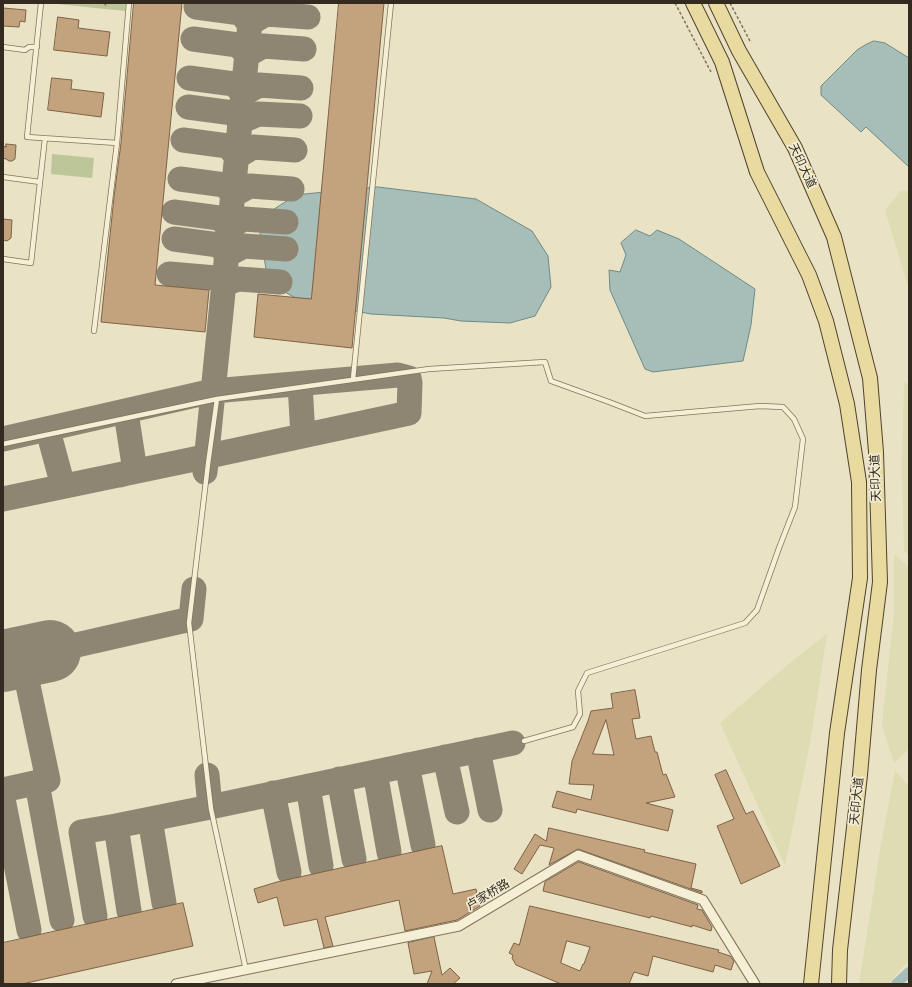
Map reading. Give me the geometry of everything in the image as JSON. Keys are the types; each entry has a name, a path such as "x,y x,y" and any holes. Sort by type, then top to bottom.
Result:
{"main road":[{"name":"天印大道","path":"692,3 722,62 757,172 809,275 826,321 848,404 859,482 860,578 837,733 811,984"},
{"name":"天印大道","path":"716,3 740,51 795,148 834,237 870,378 876,452 880,582 869,670 860,775 840,950 839,984"}],"street":[{"name":"卢家桥路","path":"176,984 459,926 578,855 703,900 754,984"}],"lane":[{"path":"42,3 27,137 117,143"},
{"path":"94,331 117,143 129,3"},
{"path":"353,379 391,3"},
{"path":"3,47 25,50 29,47 37,47"},
{"path":"3,259 31,263 45,138"},
{"path":"3,177 40,182"},
{"path":"3,444 217,399 429,369 545,362 551,381 645,416 752,407 783,407 794,419 803,439 795,507 757,610 745,623 587,673 578,691 580,714 573,727 524,741"},
{"path":"217,399 189,623 211,810 246,970"}],"path":[{"path":"104,3 107,7"},
{"path":"675,3 711,72"},
{"path":"730,3 751,43"}],"shaded area":[{"path":"902,190 909,191 909,289 885,210"},
{"path":"904,382 909,385 909,555 904,551 902,469"},
{"path":"894,554 909,567 909,749 894,763 882,725 894,613"},
{"path":"827,634 810,743 785,865 720,723 791,662"},
{"path":"895,771 909,786 909,960 888,984 859,984 880,850"}],"green space":[{"path":"47,3 126,3 125,11"},
{"path":"52,154 94,158 92,178 51,174"}],"water":[{"path":"874,41 885,43 909,58 909,167 866,127 861,132 821,95 821,86 857,50"},
{"path":"378,187 476,199 532,231 548,256 551,287 535,316 510,323 371,314 301,301 274,286 266,269 260,233 268,213 296,195"},
{"path":"636,230 650,236 657,230 679,239 755,289 751,325 743,361 653,372 645,369 610,290 609,270 620,272 626,255 621,243"}],"building":[{"path":"134,3 182,3 155,285 209,290 205,332 101,322 121,143"},
{"path":"339,3 384,3 352,348 254,337 258,294 311,299"},
{"path":"3,8 26,10 25,22 20,21 19,27 3,26"},
{"path":"58,17 79,20 78,28 110,32 107,56 54,50"},
{"path":"52,78 72,80 71,89 104,93 101,117 48,110"},
{"path":"6,144 16,145 15,159 12,161 3,158 3,146 6,147"},
{"path":"3,219 12,220 11,238 7,241 3,240"},
{"path":"635,690 640,718 632,719 636,739 651,736 663,775 666,774 675,797 646,803 673,810 668,831 577,809 576,813 552,807 557,791 591,800 594,785 569,784 572,761 591,711 613,708 611,694","holes":["606,720 614,755 593,754"]},
{"path":"726,770 746,814 753,811 780,866 741,884 717,826 734,819 715,775"},
{"path":"549,828 645,850 644,852 696,864 691,888 702,891 702,893 578,849 549,865 554,848 540,845 522,874 514,869 535,834 546,841"},
{"path":"442,846 453,894 476,889 480,906 457,920 405,931 399,900 325,917 333,946 324,948 317,919 284,926 277,897 258,903 254,889 277,882"},
{"path":"579,862 698,905 697,909 702,910 712,927 711,931 692,925 692,927 651,916 650,918 543,891 545,882"},
{"path":"183,903 193,946 22,984 3,984 3,943"},
{"path":"530,906 719,950 718,952 730,956 734,961 731,970 715,965 713,972 653,956 648,976 634,972 629,984 561,984 516,965 512,958 513,955 509,953 514,943 519,945","holes":["567,941 590,947 580,971 561,963"]},
{"path":"434,937 442,975 450,968 460,978 453,984 427,984 432,971 414,974 408,943"}],"waterway":[{"path":"896,984 909,972"}],"taxiway":[{"path":"205,472 252,3"},
{"path":"196,7 241,13 249,24 266,14 308,17"},
{"path":"193,39 238,45 247,55 263,46 304,49"},
{"path":"189,78 234,84 243,94 259,85 301,88"},
{"path":"188,107 233,113 240,122 258,114 300,116"},
{"path":"183,140 228,146 237,157 253,147 295,150"},
{"path":"180,179 225,185 233,195 250,186 292,189"},
{"path":"174,212 219,218 229,227 244,219 286,222"},
{"path":"174,239 219,245 227,255 244,246 286,249"},
{"path":"169,274 216,278 224,284 239,279 280,282"},
{"path":"3,439 213,391 398,375 409,378 410,383 409,413 3,499"},
{"path":"300,384 303,436"},
{"path":"119,475 135,471 127,419 132,410"},
{"path":"55,427 50,438 63,486 80,483"},
{"path":"50,651 191,619 194,589"},
{"path":"3,790 48,780 22,657"},
{"path":"210,807 513,743"},
{"path":"478,750 490,810"},
{"path":"445,757 457,812"},
{"path":"407,765 423,845"},
{"path":"375,772 389,852"},
{"path":"95,916 81,832 210,807 207,775"},
{"path":"339,779 354,859"},
{"path":"37,783 62,920"},
{"path":"308,786 321,866"},
{"path":"273,793 289,872"},
{"path":"3,799 29,930"},
{"path":"150,819 164,903"},
{"path":"116,826 129,911"}],"runway":[{"path":"3,661 50,651"}]}
